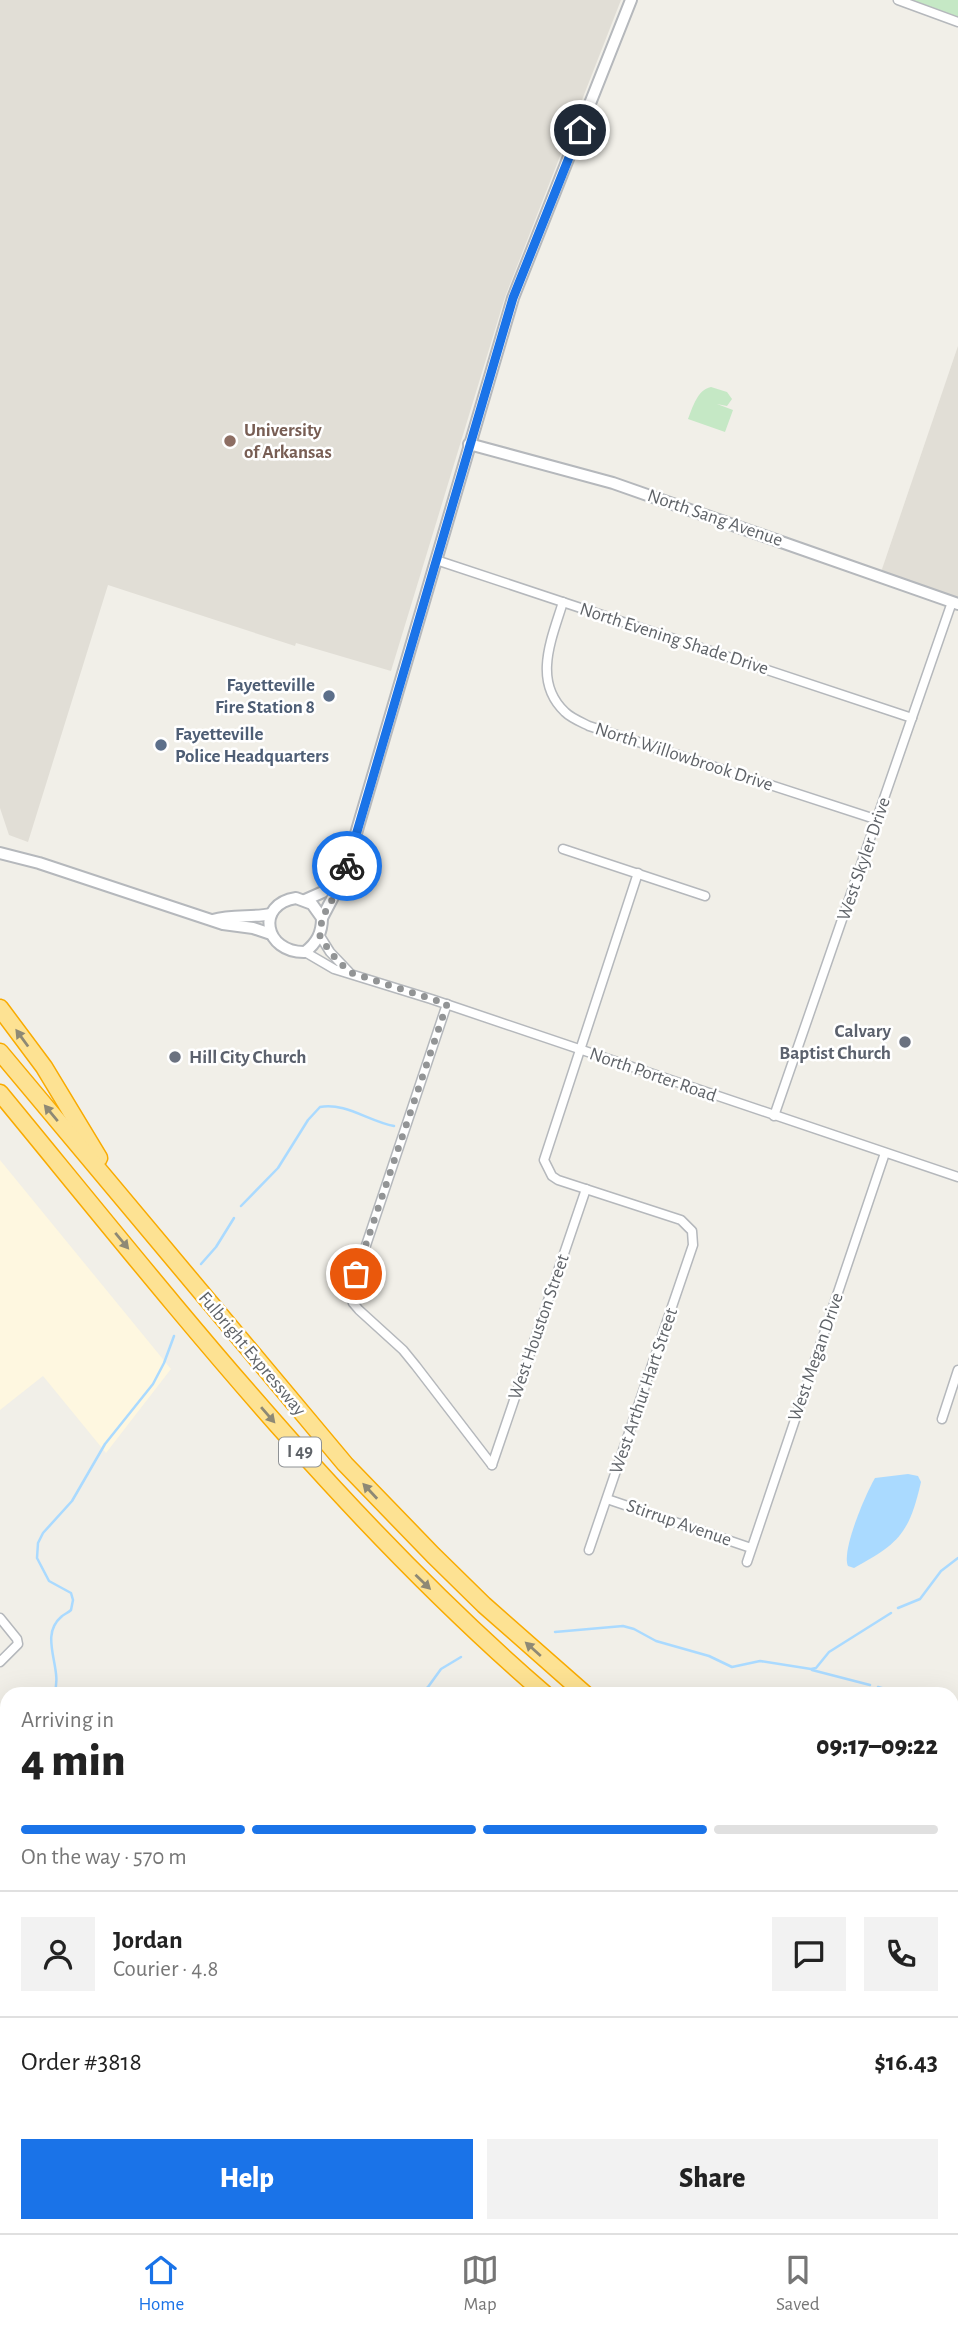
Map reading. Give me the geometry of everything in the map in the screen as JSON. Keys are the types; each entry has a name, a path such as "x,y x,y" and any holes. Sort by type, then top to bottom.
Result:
{"highway":[{"path":"0,1009 44,1067 126,1203"},
{"name":"Fulbright Expressway","path":"0,1052 298,1409 382,1504 484,1605 577,1687"},
{"name":"Fulbright Expressway","path":"0,1093 314,1469 468,1626 537,1687"}],"street":[{"path":"0,853 39,863 223,924 253,928 271,934 282,947 290,951 305,952 313,946 320,936 322,918 343,878 513,298 631,0"},
{"path":"898,0 958,22"},
{"name":"North Sang Avenue","path":"469,444 515,459 613,483 955,603"},
{"name":"North Evening Shade Drive","path":"436,560 912,718"},
{"name":"North Willowbrook Drive","path":"563,602 546,658 549,688 565,712 589,726 878,820"},
{"name":"West Skyler Drive","path":"774,1116 912,718 955,603"},
{"path":"564,849 705,896"},
{"path":"271,934 271,914 280,903 304,900 323,892 348,860"},
{"path":"586,1189 558,1180 547,1169 545,1152 638,873"},
{"path":"304,900 312,904 322,918"},
{"path":"214,920 271,914"},
{"path":"320,936 330,952 349,972"},
{"name":"North Porter Road","path":"305,952 334,969 447,1004 958,1177"},
{"name":"West Houston Street","path":"447,1004 350,1293 359,1310 403,1350 492,1465 586,1189"},
{"name":"West Megan Drive","path":"747,1562 885,1153"},
{"name":"West Arthur Hart Street","path":"586,1189 681,1220 692,1231 693,1245 589,1550"},
{"path":"942,1419 958,1370"},
{"name":"Stirrup Avenue","path":"607,1499 751,1548"},
{"path":"0,1618 18,1644 0,1662"}],"shaded area":[{"name":"University of Arkansas","path":"0,0 621,0 505,297 391,671 296,643 295,646 108,585 28,842 9,835 0,808"},
{"path":"958,346 958,604 880,575"},
{"path":"0,1160 171,1369 106,1453 43,1376 0,1410"}],"green space":[{"path":"898,0 958,0 958,22"},
{"path":"711,387 727,392 732,399 727,406 717,404 733,410 725,432 688,419 699,395"}],"water":[{"path":"908,1474 918,1476 921,1482 912,1514 900,1535 892,1544 854,1568 848,1566 851,1536 875,1478"}],"waterway":[{"path":"241,1206 278,1168 308,1120 320,1107 339,1107 394,1126"},
{"path":"201,1264 216,1247 234,1218"},
{"path":"55,1687 52,1634 61,1617 71,1610 73,1600 71,1593 49,1581 37,1558 38,1543 43,1533 72,1501 105,1444 153,1384 174,1336"},
{"path":"898,1608 920,1599 941,1571 958,1558"},
{"path":"555,1632 623,1626 656,1641 709,1656 732,1667 760,1661 811,1669 816,1668 829,1652 891,1613"},
{"path":"428,1687 441,1669 461,1657"},
{"path":"812,1670 870,1685"}],"way so far":[{"path":"347,866 322,918 320,936 330,952 349,972 447,1004 356,1274"}],"place":[{"name":"University of Arkansas","path":"230,441"},
{"name":"Fayetteville Fire Station 8","path":"329,696"},
{"name":"Fayetteville Police Headquarters","path":"161,745"},
{"name":"Calvary Baptist Church","path":"905,1042"},
{"name":"Hill City Church","path":"175,1057"}],"route":[{"path":"347,866 513,298 580,130"}]}
